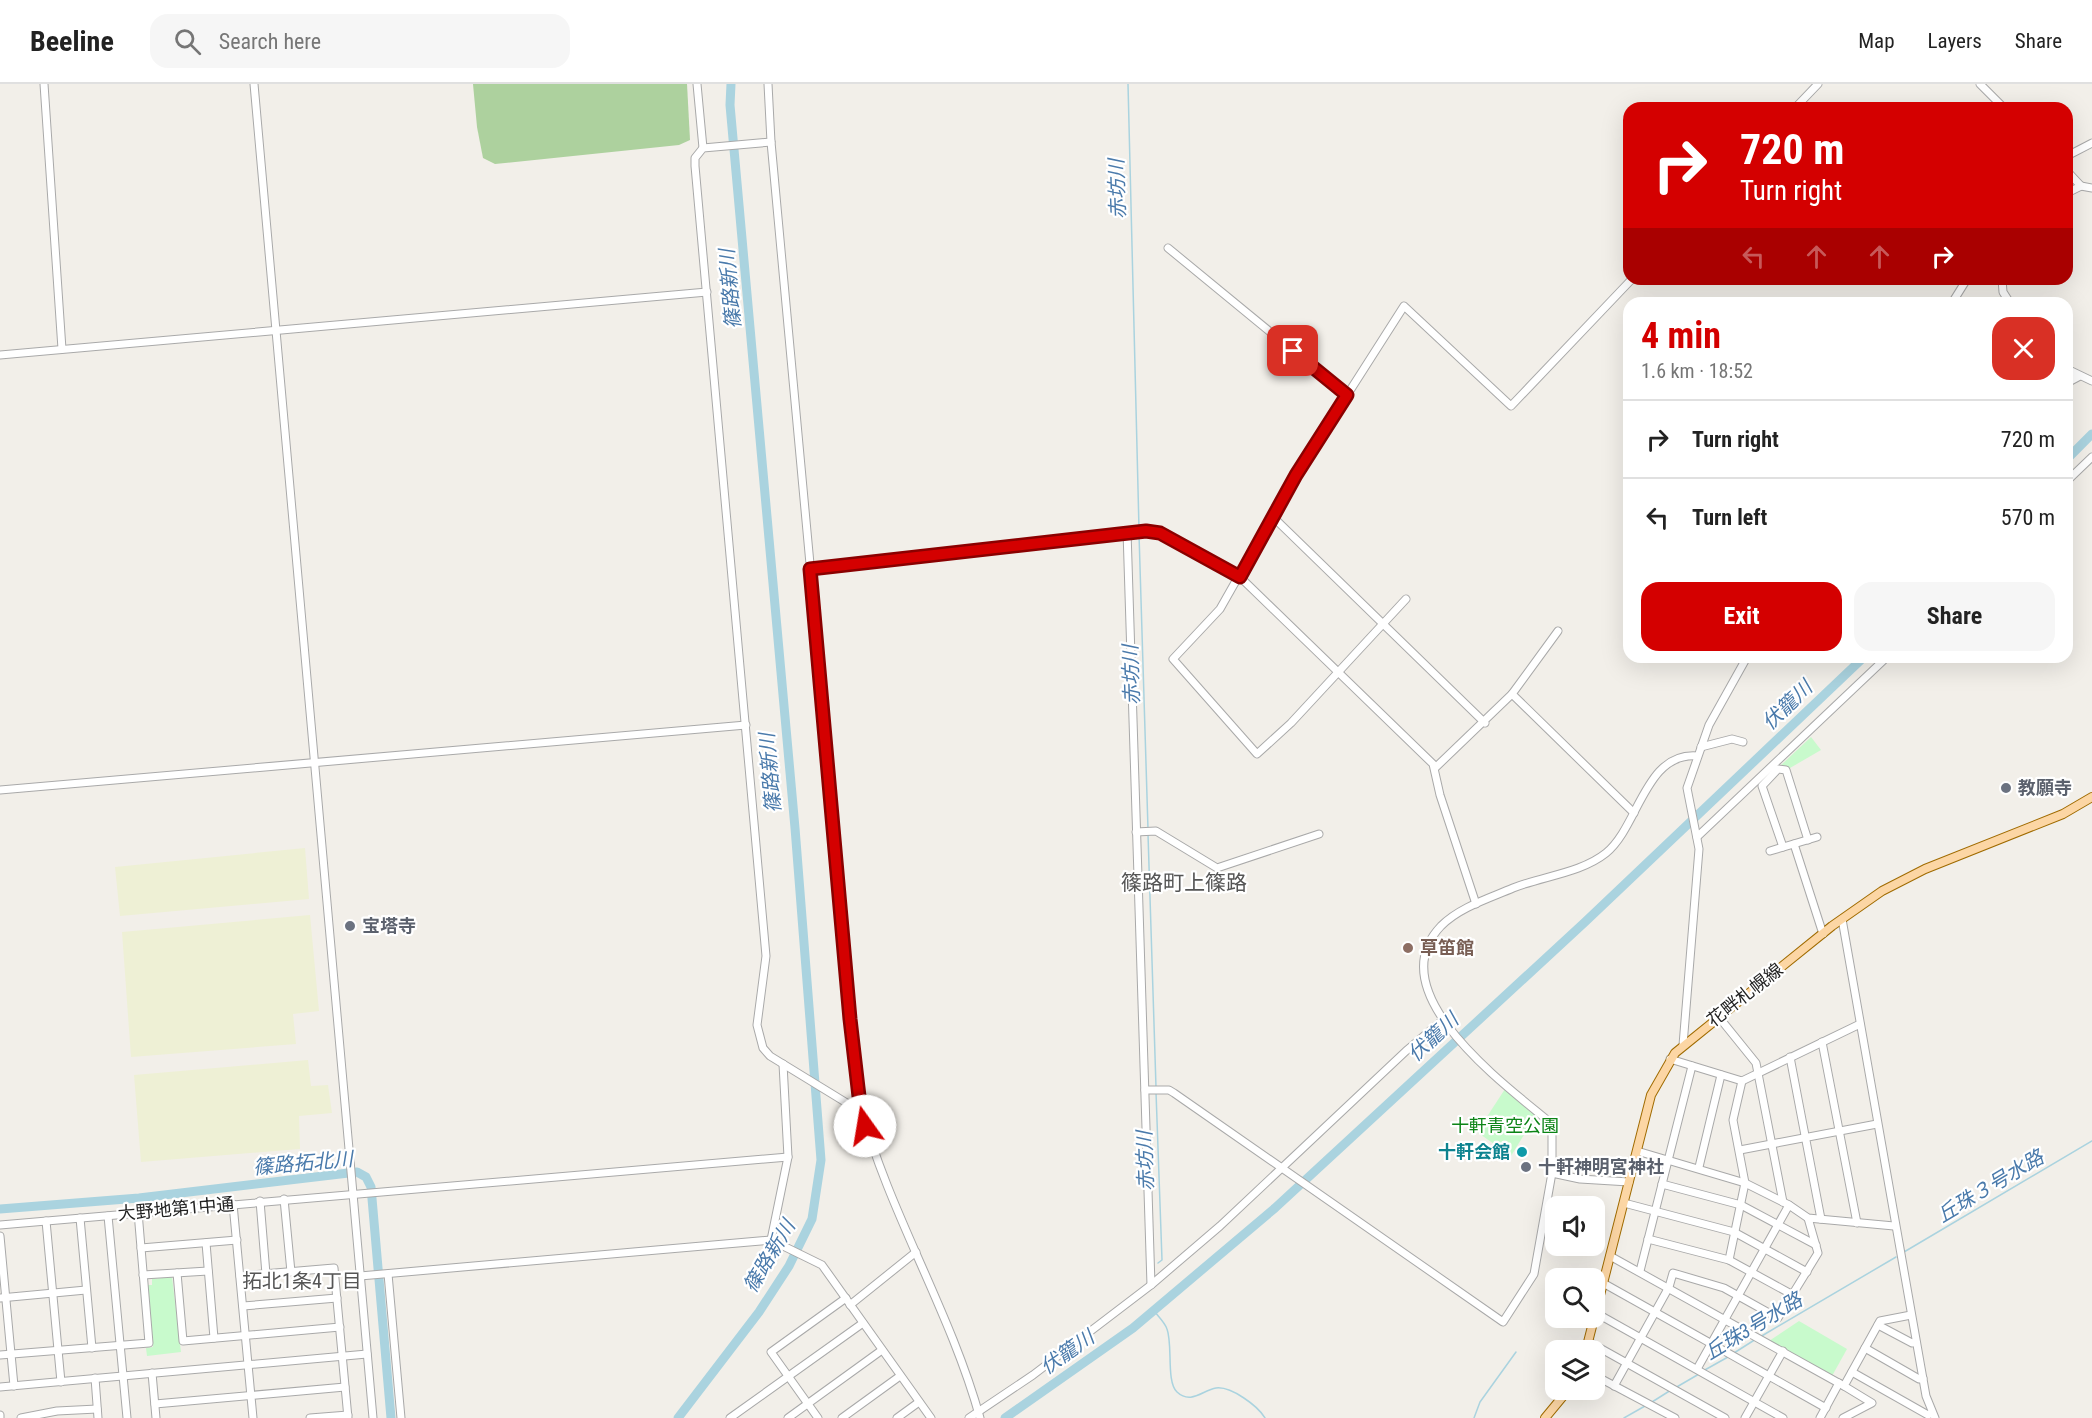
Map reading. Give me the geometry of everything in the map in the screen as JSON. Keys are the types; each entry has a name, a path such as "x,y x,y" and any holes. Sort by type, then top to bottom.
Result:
{"main road":[{"name":"花畔札幌線","path":"1605,1275 1651,1095 1670,1059 1683,1045 1842,919 1905,878 2063,814 2092,797"},
{"path":"1545,1418 1560,1400"}],"street":[{"path":"44,84 62,349"},
{"path":"254,84 373,1418"},
{"path":"697,84 707,147"},
{"path":"768,84 771,142 860,1105 871,1142 954,1342 979,1414"},
{"path":"1801,102 1818,84"},
{"path":"1980,84 1998,102"},
{"path":"771,142 707,147 696,158 695,166 766,956 758,1032 763,1048 786,1066 847,1104 860,1105"},
{"path":"2073,153 2092,143"},
{"path":"2073,177 2081,186 2092,188"},
{"path":"2073,190 2081,186"},
{"path":"1168,248 1347,395"},
{"path":"1406,599 1291,723 1257,754 1173,659 1220,609 1347,395 1404,306 1511,406 1626,285"},
{"path":"0,355 707,292"},
{"path":"2073,372 2092,381"},
{"path":"2073,380 2080,376"},
{"path":"2073,475 2092,457"},
{"path":"1273,517 1485,723"},
{"path":"810,569 1129,531 1160,533 1240,577 1435,768 1440,795 1476,904"},
{"path":"1129,531 1139,832 1152,1090 1151,1285"},
{"path":"1435,768 1485,723 1512,694 1558,631"},
{"path":"1683,1045 1699,849 1687,789 1708,725 1744,663"},
{"path":"1696,835 1881,663"},
{"path":"1512,694 1635,813"},
{"path":"0,790 746,725"},
{"path":"1701,747 1732,739 1743,742"},
{"path":"1152,1090 1174,1093 1503,1322 1534,1274 1552,1173 1552,1124 1491,1073 1446,1022 1426,988 1424,963 1434,935 1441,926 1460,912 1535,880 1596,860 1618,841 1664,764 1689,755 1697,756"},
{"path":"1783,847 1762,786 1778,769 1786,770 1808,840"},
{"path":"1139,832 1153,831 1216,868 1320,834"},
{"path":"1770,851 1817,837"},
{"path":"1794,844 1823,934"},
{"path":"1842,919 1894,1226 1923,1378 1934,1415 1928,1414 1852,1372"},
{"path":"1700,1371 1712,1343 1778,1225 1786,1204 1756,1063 1718,1016"},
{"path":"969,1418 979,1414 1033,1375 1151,1285 1284,1170 1406,1051 1446,1022"},
{"path":"1670,1059 1742,1081 1860,1024"},
{"path":"1822,1042 1857,1223"},
{"path":"1790,1057 1821,1220"},
{"path":"774,1241 788,1157 786,1066"},
{"path":"1640,1271 1692,1066"},
{"path":"1699,1167 1721,1075"},
{"path":"1729,1260 1745,1183 1733,1120 1742,1081"},
{"path":"1740,1150 1877,1124"},
{"path":"1637,1151 1699,1167 1745,1183 1808,1218 1894,1226"},
{"name":"大野地第1中通","path":"0,1225 788,1157"},
{"path":"1552,1173 1580,1179 1629,1182"},
{"path":"1662,1184 1741,1205 1816,1245"},
{"path":"284,1199 291,1272"},
{"path":"260,1201 266,1274"},
{"path":"1624,1203 1734,1232 1806,1272"},
{"path":"233,1204 253,1418"},
{"path":"0,1355 149,1343 138,1212"},
{"path":"108,1216 127,1418"},
{"path":"80,1218 92,1348"},
{"path":"1614,1386 1669,1287 1673,1274 1724,1288 1778,1318 1818,1253 1808,1218"},
{"path":"46,1221 61,1382"},
{"path":"0,1236 3,1297 14,1386"},
{"path":"1648,1239 1729,1260 1792,1295"},
{"path":"141,1248 237,1240"},
{"path":"360,1276 774,1241 820,1264 931,1418"},
{"path":"206,1243 214,1338"},
{"path":"819,1418 771,1352 916,1252"},
{"path":"1610,1256 1842,1384 1872,1403 1843,1418"},
{"path":"240,1276 334,1268 348,1417 310,1418"},
{"path":"143,1275 208,1271"},
{"path":"177,1273 183,1341 340,1327"},
{"path":"387,1274 401,1418"},
{"path":"1605,1284 1826,1408"},
{"path":"3,1297 86,1290"},
{"path":"243,1306 337,1298"},
{"path":"1820,1418 1852,1372 1878,1324 1911,1315"},
{"path":"1605,1317 1784,1418"},
{"path":"730,1418 863,1323"},
{"path":"1878,1324 1912,1343 1916,1342"},
{"path":"1865,1348 1919,1379 1923,1378"},
{"path":"788,1418 882,1350"},
{"path":"1745,1418 1783,1351"},
{"path":"1605,1353 1627,1363 1725,1418"},
{"path":"0,1387 367,1354"},
{"path":"152,1373 156,1418"},
{"path":"842,1418 900,1376"},
{"path":"95,1378 98,1418"},
{"path":"1605,1381 1675,1418"},
{"path":"155,1404 345,1387"},
{"path":"897,1418 919,1402"},
{"path":"21,1418 57,1411 97,1408"}],"green space":[{"path":"473,84 687,84 690,140 679,145 495,164 483,158"},
{"path":"1811,737 1821,750 1790,768 1778,768"},
{"path":"305,848 309,899 120,916 115,867"},
{"path":"310,915 319,1011 293,1014 296,1044 131,1057 122,932"},
{"path":"308,1060 311,1086 328,1085 332,1113 299,1116 300,1149 141,1162 134,1075"},
{"name":"十軒青空公園","path":"1505,1089 1536,1115 1511,1156 1477,1132"},
{"path":"172,1277 181,1352 147,1356 146,1348 153,1347 147,1285 152,1285 152,1279"},
{"path":"1799,1321 1847,1349 1832,1376 1769,1341"}],"waterway":[{"name":"篠路新川","path":"678,1418 759,1312 789,1266 812,1219 821,1160 795,828 730,105 731,84"},
{"name":"赤坊川","path":"1128,84 1139,529"},
{"name":"伏籠川","path":"2073,453 2092,434"},
{"name":"赤坊川","path":"1139,534 1148,829"},
{"name":"伏籠川","path":"1005,1418 1133,1328 1275,1208 1585,922 1858,663"},
{"name":"赤坊川","path":"1148,834 1156,1087"},
{"name":"赤坊川","path":"1156,1092 1162,1260 1158,1263"},
{"name":"丘珠３号水路","path":"1904,1252 2092,1141"},
{"name":"篠路拓北川","path":"0,1209 139,1198 357,1172 366,1177 371,1187 391,1418"},
{"name":"丘珠3号水路","path":"1760,1337 1896,1257"},
{"name":"赤坊川","path":"1154,1311 1163,1322 1169,1336 1172,1380 1177,1392 1182,1396 1192,1397 1216,1388 1229,1390 1250,1403 1265,1418"},
{"name":"丘珠3号水路","path":"1734,1353 1756,1339"},
{"name":"赤坊川","path":"1474,1418 1480,1402 1516,1352"},
{"name":"丘珠3号水路","path":"1703,1371 1728,1357"},
{"name":"丘珠3号水路","path":"1675,1388 1699,1374"},
{"name":"丘珠3号水路","path":"1652,1402 1671,1390"},
{"name":"丘珠3号水路","path":"1624,1418 1645,1406"}],"place":[{"name":"教願寺","path":"2006,788"},
{"name":"宝塔寺","path":"350,926"},
{"name":"草笛館","path":"1408,948"},
{"name":"十軒会館","path":"1522,1152"},
{"name":"十軒神明宮神社","path":"1526,1167"}],"district":[{"name":"篠路町上篠路","path":"1184,883"},
{"name":"拓北1条4丁目","path":"302,1281"}],"route":[{"path":"865,1126 860,1105 850,1019 810,569 1127,531 1152,531 1160,533 1240,577 1296,475 1347,395 1293,351"}]}
